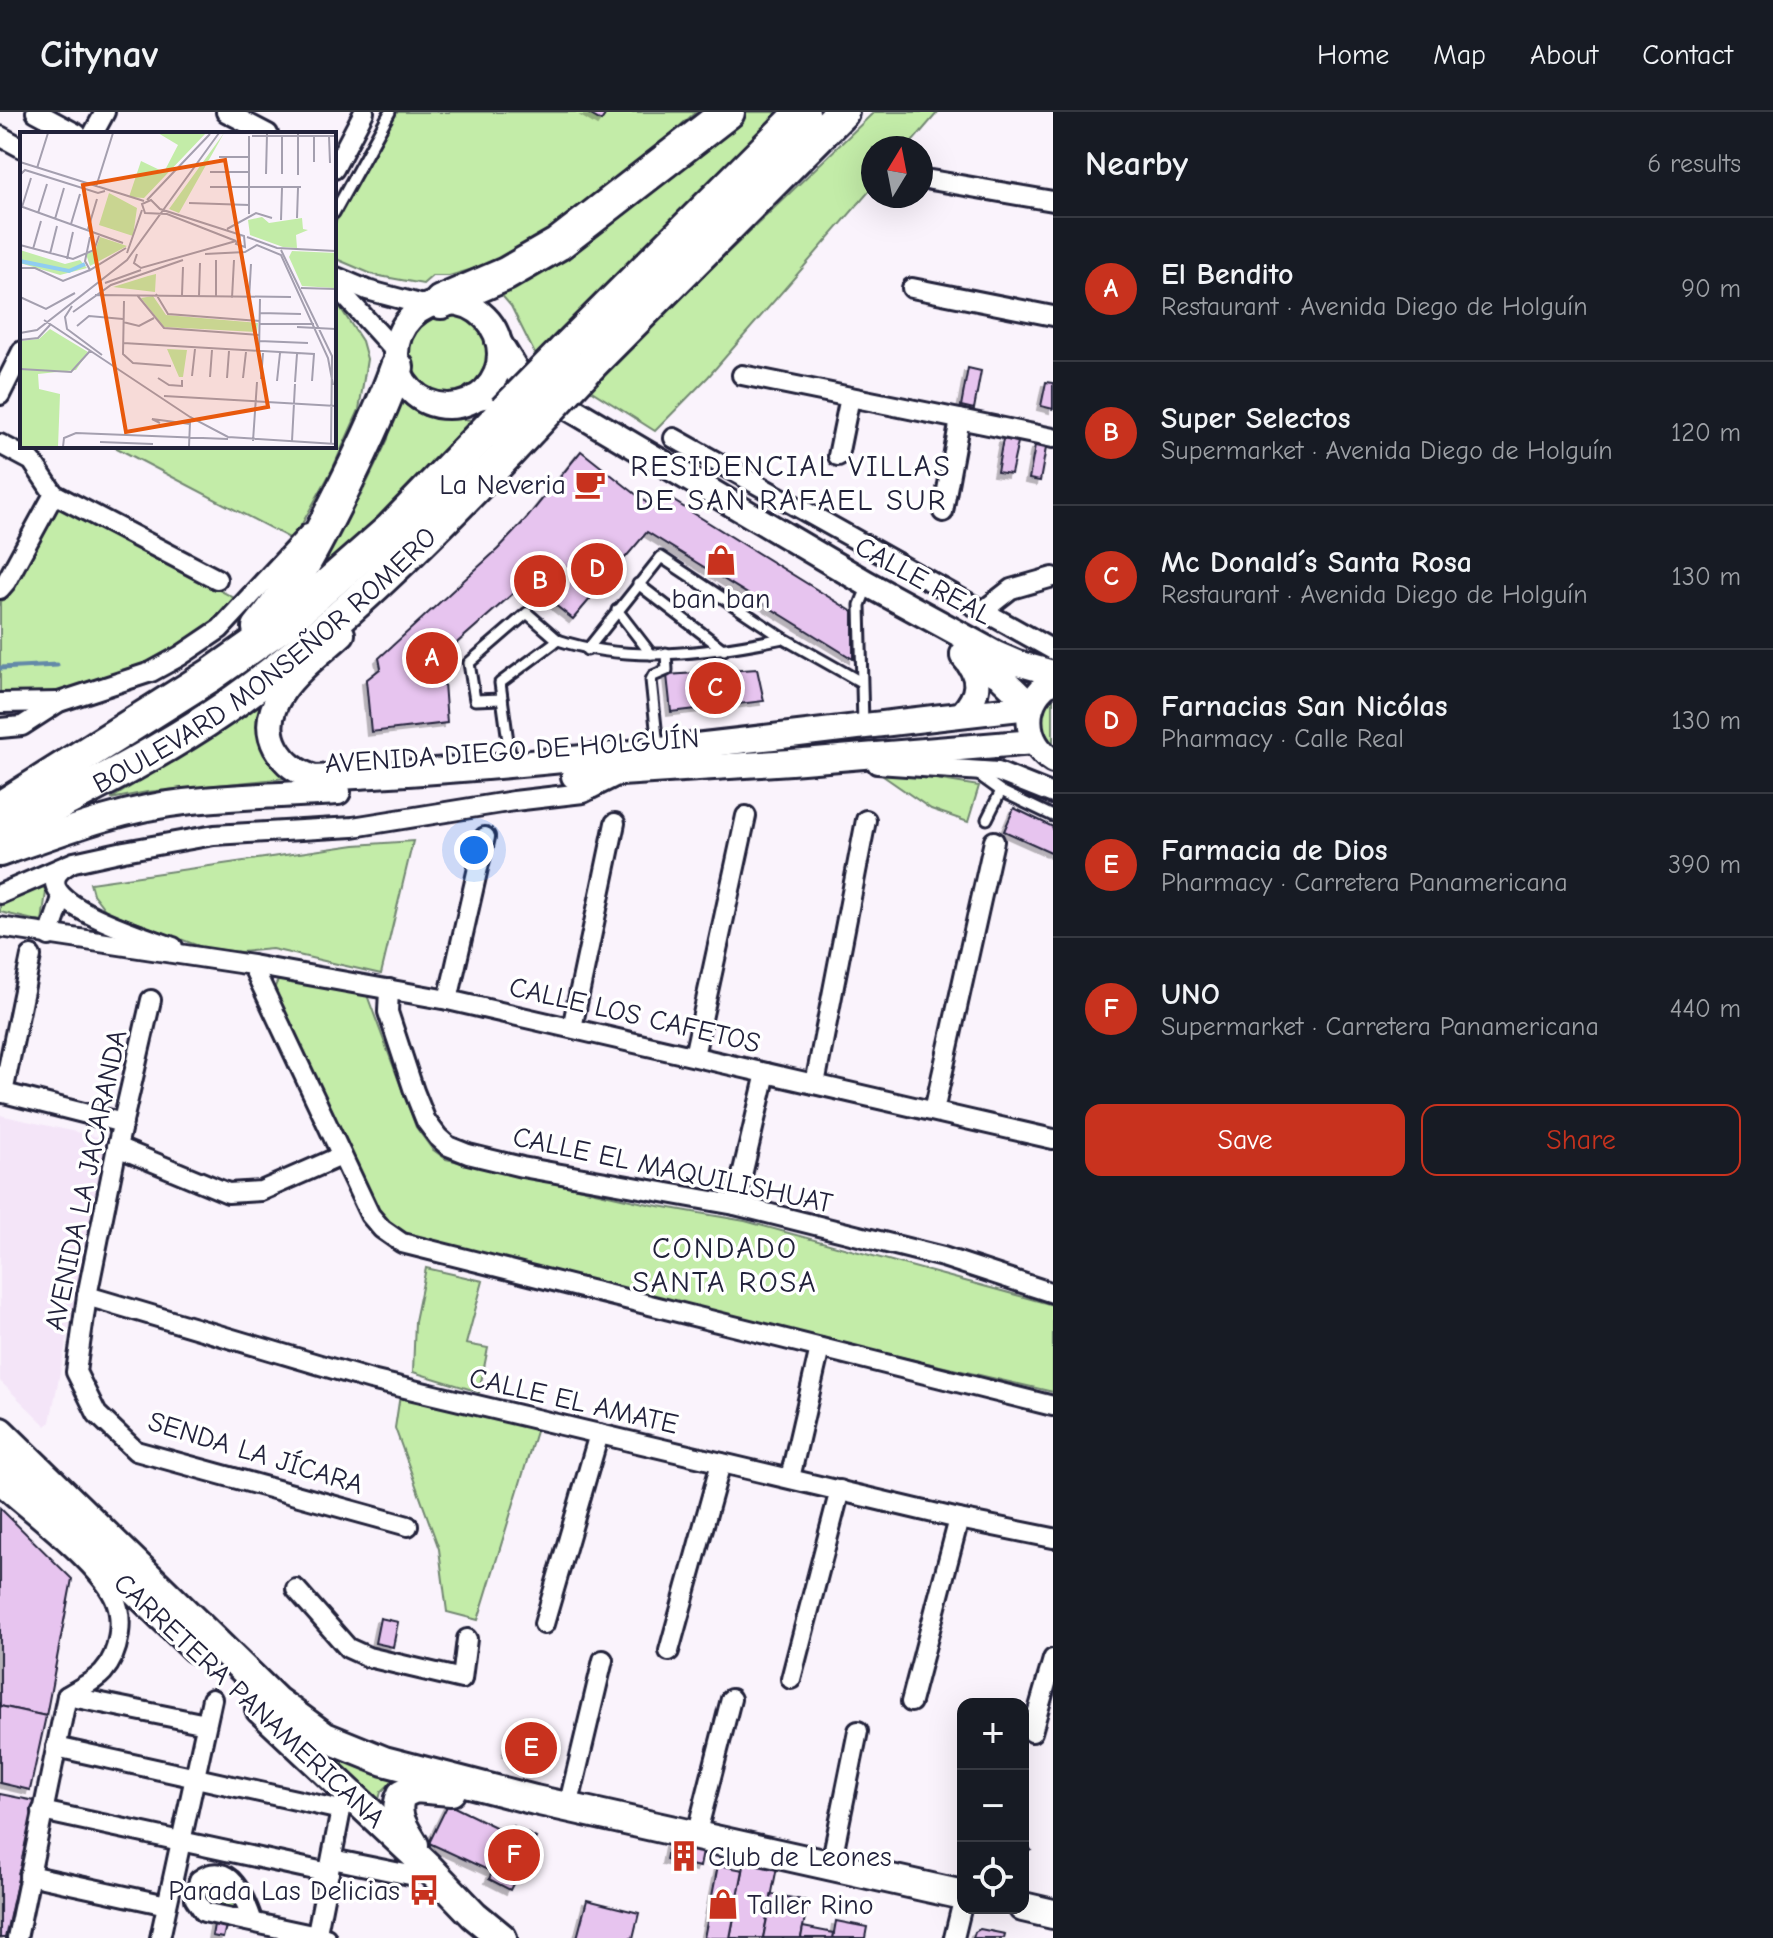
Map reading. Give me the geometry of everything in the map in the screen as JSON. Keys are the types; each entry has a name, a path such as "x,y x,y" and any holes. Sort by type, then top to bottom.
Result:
{"highway":[{"path":"434,304 506,274 558,244 728,112"},
{"name":"BOULEVARD MONSEÑOR ROMERO","path":"0,834 154,753 224,709 326,628 413,547 577,358 803,112"},
{"name":"BOULEVARD MONSEÑOR ROMERO","path":"577,358 842,112"},
{"path":"211,675 250,639 279,604 308,560 378,416 396,360"},
{"name":"BOULEVARD MONSEÑOR ROMERO","path":"115,737 282,625 390,530 521,424"},
{"path":"0,792 115,737"},
{"path":"0,808 115,737"}],"main road":[{"name":"CARRETERA PANAMERICANA","path":"0,1432 276,1701 308,1727 384,1761 535,1800"},
{"name":"CARRETERA PANAMERICANA","path":"0,1459 473,1926 502,1938"},
{"path":"419,1871 397,1808 402,1794 415,1788 535,1800 831,1864 957,1896"},
{"path":"1029,1908 1053,1914"}],"street":[{"path":"36,112 73,132"},
{"path":"94,132 105,112"},
{"path":"226,112 264,132"},
{"path":"336,165 364,112"},
{"path":"0,136 20,147"},
{"path":"933,180 1053,201"},
{"path":"336,277 367,290 434,304 456,303 470,307 483,316 498,341 500,357 496,373 487,387 474,398 459,404 428,402 414,394 404,382 396,360 336,286"},
{"path":"912,288 1053,316"},
{"path":"396,360 398,337 405,324 434,304"},
{"name":"CALLE REAL","path":"498,341 522,380 892,597 996,654 1053,673"},
{"path":"0,395 20,355"},
{"path":"742,375 1053,438"},
{"name":"CALLE REAL","path":"474,398 494,393 509,394 572,424 959,651 1001,677 1031,706"},
{"path":"838,456 850,397"},
{"path":"943,512 960,419"},
{"name":"AVENIDA DIEGO DE HOLGUÍN","path":"521,424 514,458 486,493 282,692 274,707 271,724 274,743 282,757 300,773 314,778 511,766 1031,706"},
{"path":"674,438 1053,650"},
{"path":"0,444 32,461 54,494 217,579"},
{"path":"0,589 54,494"},
{"path":"0,728 22,726 59,702 151,672 220,629 335,505"},
{"path":"984,610 1011,589 1053,577"},
{"path":"959,651 974,668 978,685 972,703 962,714"},
{"path":"1053,680 1039,691 1031,706 1029,726 1034,742 1053,761"},
{"path":"0,703 59,702"},
{"name":"AVENIDA DIEGO DE HOLGUÍN","path":"0,854 101,819 183,802 791,762 1034,742"},
{"path":"791,762 970,769 1008,775 1053,794"},
{"path":"0,894 74,862 214,835 353,827 583,793 624,772"},
{"path":"694,1056 746,816"},
{"path":"815,1084 866,820"},
{"path":"572,1028 615,823"},
{"path":"448,1000 485,837"},
{"path":"934,1111 994,841"},
{"path":"49,936 62,898 56,889 55,877 74,862"},
{"name":"CALLE LOS CAFETOS","path":"62,898 85,912 202,958"},
{"name":"CALLE LOS CAFETOS","path":"0,927 252,965 448,1000 1053,1139"},
{"path":"31,956 1,1093 123,1123"},
{"path":"252,965 375,1222 402,1243 1053,1406"},
{"name":"CALLE EL MAQUILISHUAT","path":"389,989 388,1012 414,1091 426,1121 448,1146 522,1167 735,1205 943,1257 1053,1293"},
{"name":"AVENIDA LA JACARANDA","path":"76,1372 87,1296 117,1147 151,1000"},
{"path":"735,1205 766,1073"},
{"path":"117,1147 228,1193 261,1191 341,1156"},
{"name":"CALLE EL AMATE","path":"87,1296 371,1380 959,1519 1053,1538"},
{"path":"790,1478 820,1348"},
{"name":"SENDA LA JÍCARA","path":"76,1372 97,1414 136,1451 408,1526"},
{"path":"544,1624 599,1434"},
{"path":"669,1651 721,1463"},
{"path":"0,1485 101,1578 114,1597 119,1615 118,1637 112,1659 101,1674 67,1696 17,1938"},
{"path":"791,1679 840,1490"},
{"path":"911,1702 959,1519"},
{"path":"296,1589 348,1648 368,1657 462,1679 467,1639"},
{"path":"1032,1732 1053,1659"},
{"path":"568,1807 603,1660"},
{"path":"67,1696 206,1724"},
{"path":"160,1938 212,1699"},
{"path":"696,1836 731,1699"},
{"path":"831,1864 858,1731"},
{"path":"56,1747 341,1810 320,1937 253,1922"},
{"path":"42,1811 181,1842 330,1866 419,1871"},
{"path":"29,1875 167,1905"},
{"path":"954,1938 959,1914"}],"lane":[{"path":"336,209 390,112"},
{"path":"587,650 661,557 783,638 861,682"},
{"path":"638,584 724,650"},
{"path":"863,725 860,605 864,595"},
{"path":"617,610 651,654"},
{"path":"502,699 475,700 469,663 527,613 558,640 587,650 651,654 724,650 783,638"},
{"path":"511,766 500,683 558,640"},
{"path":"658,751 651,680 667,670 666,653"},
{"path":"970,769 1001,791 1053,816"},
{"path":"987,819 1001,791"}],"shaded area":[{"path":"0,1115 107,1139 50,1422 46,1426 0,1381"}],"green space":[{"path":"397,112 586,112 601,121 607,112 696,112 552,236 483,266 449,276 432,276 423,284 374,275 336,259 336,221"},
{"path":"743,112 779,112 538,360 511,306 498,291"},
{"path":"874,112 938,112 917,136 861,136 861,201 708,377 655,431 587,388"},
{"path":"336,301 362,341 367,359 359,410 332,470 293,540 117,448 336,448"},
{"path":"449,308 466,312 481,322 491,337 495,354 491,371 481,386 466,396 449,400 432,396 417,386 407,371 403,354 407,337 417,322 432,312"},
{"path":"395,387 424,416 474,420 365,536 307,590 310,573 361,495 388,439"},
{"path":"56,504 244,603 166,657 125,674 92,680 60,693 0,692 0,601 5,599"},
{"path":"1053,695 1053,746 1045,734 1042,720 1045,707"},
{"path":"262,703 260,719 297,777 147,792 111,799"},
{"path":"873,769 979,786 968,822 931,809"},
{"path":"413,841 381,974 272,949 241,952 204,948 106,911 93,894 90,883 355,845"},
{"path":"42,883 46,892 42,922 0,912 0,901"},
{"path":"286,975 358,988 367,995 416,1127 432,1149 446,1159 653,1205 745,1221 1053,1305 1053,1392 819,1338 401,1234 384,1222 274,997 276,984"},
{"path":"426,1268 483,1281 466,1344 488,1348 479,1392 413,1372 415,1321"},
{"path":"400,1395 537,1428 478,1620 447,1612 439,1549 395,1428"},
{"path":"290,1727 398,1776 381,1792 375,1813"},
{"path":"210,1877 234,1887 247,1918 207,1910 199,1899"}],"building":[{"path":"586,112 607,112 601,121"},
{"path":"968,368 981,371 974,409 961,406"},
{"path":"1046,382 1053,383 1053,409 1041,406"},
{"path":"1003,439 1018,442 1011,474 997,472"},
{"path":"1035,446 1046,448 1040,481 1029,479"},
{"path":"581,451 652,507 664,495 853,612 853,659 647,532 573,619 526,582 442,656 447,723 371,732 366,680 381,668 379,658 498,549"},
{"path":"757,669 764,701 671,712 667,675"},
{"path":"1014,808 1053,827 1053,853 1004,831"},
{"path":"0,1508 72,1579 46,1716 0,1706"},
{"path":"380,1618 398,1622 393,1647 375,1643"},
{"path":"0,1706 46,1716 30,1790 0,1783"},
{"path":"510,1733 556,1743 551,1762 506,1753"},
{"path":"0,1794 35,1801 5,1938 0,1938"},
{"path":"448,1804 510,1834 492,1872 429,1843"},
{"path":"513,1826 536,1838 510,1890 489,1879"},
{"name":"Club de Leones","path":"669,1844 703,1852 700,1867 666,1860"},
{"path":"745,1861 777,1867 763,1938 730,1938"},
{"name":"Taller Rino","path":"718,1865 743,1870 730,1938 704,1938"},
{"path":"772,1894 808,1901 801,1938 763,1938"},
{"path":"587,1900 639,1913 633,1938 577,1938"},
{"path":"215,1919 227,1922 223,1938 212,1936"},
{"path":"836,1921 867,1927 865,1938 833,1938"},
{"path":"803,1927 834,1933 833,1938 801,1938"},
{"path":"980,1929 1005,1934 1004,1938 973,1938"}],"waterway":[{"path":"0,668 57,665"}],"place":[{"name":"La Neveria","path":"590,484"},
{"name":"ban ban","path":"721,560"},
{"name":"Farnacias San Nicólas","path":"597,569"},
{"name":"Super Selectos","path":"540,581"},
{"name":"El Bendito","path":"432,658"},
{"name":"Mc Donald´s Santa Rosa","path":"715,688"},
{"name":"Farmacia de Dios","path":"531,1748"},
{"name":"UNO","path":"514,1855"},
{"name":"Club de Leones","path":"684,1856"},
{"name":"Parada Las Delicias","path":"424,1890"},
{"name":"Taller Rino","path":"723,1904"}],"district":[{"name":"RESIDENCIAL VILLAS DE SAN RAFAEL SUR","path":"791,483"},
{"name":"CONDADO SANTA ROSA","path":"725,1265"}]}
